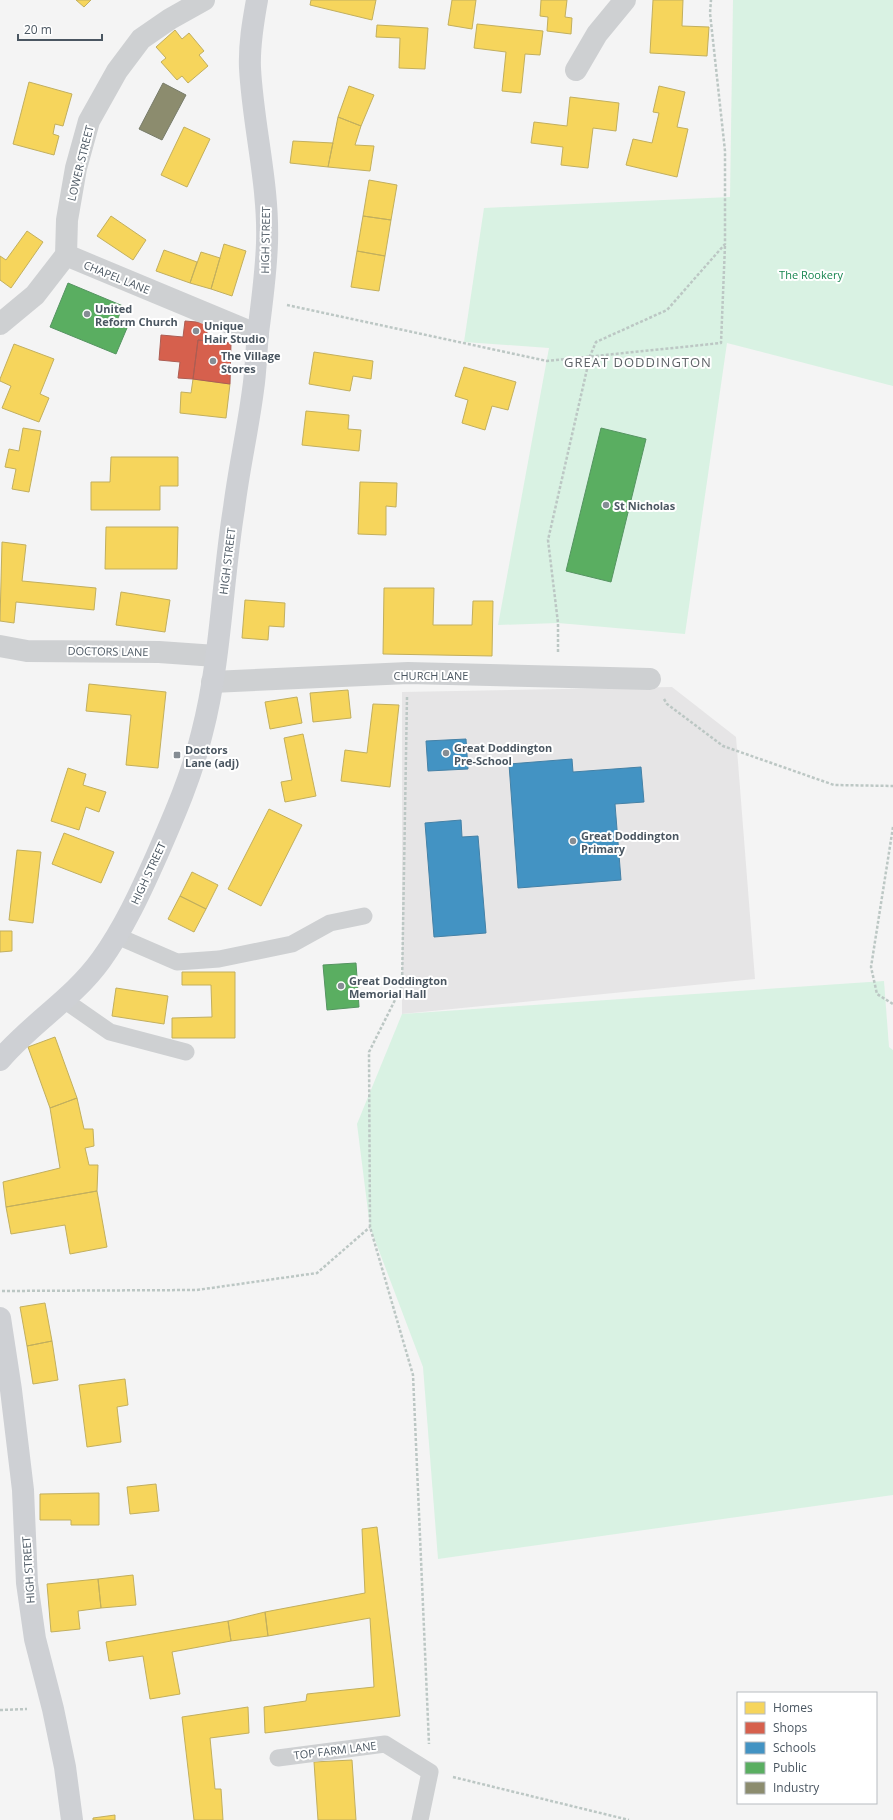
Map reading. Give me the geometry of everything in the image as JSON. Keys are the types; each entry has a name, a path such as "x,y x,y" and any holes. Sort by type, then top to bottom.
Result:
{"main road":[{"name":"HIGH STREET","path":"0,1060 15,1042 80,985 100,962 117,936 143,885 183,792 202,733 216,656 228,542 254,388 258,335 267,262 268,228 265,187 255,120 250,66 252,29 257,0"},
{"name":"HIGH STREET","path":"0,1318 11,1390 23,1490 27,1583 34,1632 65,1766 72,1820"}],"street":[{"name":"LOWER STREET","path":"66,255 69,205 76,168 89,121 117,71 141,39 170,19 204,0"},
{"path":"576,70 597,34 625,0"},
{"path":"0,324 35,295 66,255"},
{"name":"CHAPEL LANE","path":"66,255 258,335"},
{"name":"DOCTORS LANE","path":"0,646 27,650 159,652 216,656"},
{"name":"CHURCH LANE","path":"212,682 408,673 650,679"}],"lane":[{"path":"117,936 176,962 219,959 292,944 330,923 364,916"},
{"path":"64,1000 110,1032 186,1052"},
{"name":"TOP FARM LANE","path":"278,1758 386,1744 430,1772"},
{"path":"420,1820 430,1772"}],"path":[{"path":"263,300 546,361 721,343 725,244 725,151 710,13 711,0"},
{"path":"558,677 558,623 548,540 590,356 596,342 667,310 725,244"},
{"path":"408,673 402,986 369,1052 370,1227 413,1375 430,1772 629,1820"},
{"path":"650,679 667,704 723,746 834,785 893,786"},
{"path":"893,827 871,967 877,994 893,1004"},
{"path":"0,1291 197,1290 318,1273 370,1227"}],"shaded area":[{"name":"Great Doddington Primary","path":"672,687 736,737 755,979 402,1014 402,692"}],"green space":[{"name":"The Rookery","path":"733,0 893,0 893,386 727,343 685,634 558,623 498,625 549,348 464,342 484,208 730,197"},
{"path":"884,981 889,1047 893,1050 893,1495 438,1559 423,1367 370,1227 357,1124 402,1014"}],"building: Homes":[{"path":"76,0 91,0 84,7"},
{"path":"311,0 376,0 372,20 310,5"},
{"path":"452,0 476,0 472,29 448,25"},
{"path":"541,0 567,0 565,17 572,18 571,34 547,31 548,17 540,16"},
{"path":"653,0 683,0 682,26 709,27 707,56 650,53"},
{"path":"477,24 543,31 540,55 525,54 521,93 502,91 506,52 474,48"},
{"path":"377,25 428,28 425,69 399,68 400,38 376,37"},
{"path":"175,30 182,39 189,33 204,51 199,55 208,66 188,83 182,76 177,80 161,62 166,58 156,47"},
{"path":"29,82 72,94 63,126 55,124 53,134 59,136 54,155 13,144"},
{"path":"349,86 374,95 361,126 338,117"},
{"path":"659,86 685,92 677,127 688,129 677,177 626,165 633,139 652,143 659,113 653,112"},
{"path":"570,97 619,103 616,131 593,128 588,168 561,165 563,147 531,143 534,122 567,126"},
{"path":"338,117 361,126 355,145 374,146 370,171 328,167"},
{"path":"184,127 210,139 187,187 161,175"},
{"path":"293,141 333,143 328,167 290,163"},
{"path":"369,180 397,185 391,220 363,216"},
{"path":"111,216 146,240 133,260 97,236"},
{"path":"363,216 391,220 385,256 357,251"},
{"path":"27,231 43,242 11,288 0,280 0,256 6,260"},
{"path":"224,244 246,251 232,296 211,289"},
{"path":"164,250 197,262 190,283 156,271"},
{"path":"357,251 385,256 379,291 351,287"},
{"path":"201,252 220,258 211,289 190,283"},
{"path":"14,344 54,359 40,394 49,398 39,422 2,408 11,386 0,381 0,379"},
{"path":"314,352 373,361 371,379 353,376 350,391 309,384"},
{"path":"464,367 516,382 508,410 492,406 485,430 462,423 468,400 455,396"},
{"path":"193,379 230,384 226,418 180,413 181,392 191,393"},
{"path":"306,411 349,415 348,429 361,430 359,451 302,445"},
{"path":"23,428 41,431 29,492 12,489 16,469 5,467 9,449 19,451"},
{"path":"111,457 178,457 178,486 160,486 160,510 91,510 91,482 110,482"},
{"path":"360,482 397,483 396,507 386,506 386,535 358,534"},
{"path":"106,527 178,527 177,569 105,569"},
{"path":"2,542 26,545 22,581 96,588 94,610 16,602 14,623 0,621"},
{"path":"384,588 434,588 433,625 472,625 473,601 493,601 492,656 383,654"},
{"path":"121,592 170,600 165,632 116,625"},
{"path":"245,600 285,603 284,627 269,626 268,640 242,638"},
{"path":"89,684 166,692 158,768 126,765 131,715 86,711"},
{"path":"348,690 351,718 313,722 310,693"},
{"path":"297,697 302,723 270,729 265,702"},
{"path":"373,704 399,705 390,787 341,781 345,750 367,753"},
{"path":"303,734 316,796 285,802 281,782 292,780 284,738"},
{"path":"68,768 86,774 83,785 106,792 99,812 86,807 79,830 51,821"},
{"path":"269,809 302,825 261,906 228,889"},
{"path":"64,833 114,852 101,883 52,864"},
{"path":"17,850 41,852 33,923 9,920"},
{"path":"192,872 218,885 206,909 180,896"},
{"path":"180,896 206,909 194,932 168,919"},
{"path":"0,931 12,931 12,951 0,952"},
{"path":"182,972 235,972 235,1038 172,1038 172,1018 212,1017 211,985 182,985"},
{"path":"116,988 168,996 164,1024 112,1016"},
{"path":"55,1037 77,1098 50,1108 28,1047"},
{"path":"77,1098 84,1129 93,1129 94,1146 85,1148 89,1165 98,1165 97,1191 6,1207 3,1182 60,1168 50,1108"},
{"path":"97,1191 107,1247 70,1254 65,1225 11,1234 6,1207"},
{"path":"45,1303 52,1341 27,1346 20,1307"},
{"path":"52,1341 58,1380 33,1384 27,1346"},
{"path":"125,1379 128,1405 117,1407 121,1442 87,1447 79,1385"},
{"path":"156,1484 159,1511 130,1514 127,1487"},
{"path":"99,1493 99,1525 71,1525 71,1520 40,1520 40,1494"},
{"path":"377,1527 400,1716 265,1733 264,1707 306,1701 307,1694 374,1687 370,1618 268,1636 265,1612 365,1593 362,1529"},
{"path":"133,1575 136,1605 101,1608 98,1579"},
{"path":"98,1579 101,1608 78,1611 80,1629 51,1632 47,1584"},
{"path":"265,1612 268,1636 231,1641 228,1621"},
{"path":"228,1621 231,1641 172,1652 180,1694 150,1699 143,1656 109,1661 106,1642"},
{"path":"248,1707 249,1733 210,1738 215,1789 221,1789 223,1820 194,1820 182,1717"},
{"path":"352,1760 356,1820 318,1820 314,1762"},
{"path":"115,1815 115,1820 93,1820 93,1818"}],"building: Shops":[{"path":"185,321 208,323 206,341 198,340 193,379 178,378 180,362 159,360 161,335 183,337"},
{"name":"The Village Stores","path":"198,340 231,343 230,384 193,379"}],"building: Schools":[{"path":"466,739 468,769 428,771 426,741"},
{"path":"572,759 573,772 641,767 644,802 615,804 621,880 518,888 509,764"},
{"path":"461,820 462,837 478,836 486,933 434,937 425,823"}],"building: Public":[{"name":"United Reform Church","path":"68,283 123,306 116,323 127,328 116,354 50,327"},
{"name":"St Nicholas","path":"601,428 646,439 611,582 566,571"},
{"name":"Great Doddington Memorial Hall","path":"356,963 359,1007 327,1010 323,965"}],"building: Industry":[{"path":"163,83 186,95 162,140 139,129"}],"place":[{"name":"United Reform Church","path":"87,314"},
{"name":"Unique Hair Studio","path":"196,331"},
{"name":"The Village Stores","path":"213,361"},
{"name":"St Nicholas","path":"606,505"},
{"name":"Great Doddington Pre-School","path":"446,753"},
{"name":"Doctors Lane (adj)","path":"177,755"},
{"name":"Great Doddington Primary","path":"573,841"},
{"name":"Great Doddington Memorial Hall","path":"341,986"}],"district":[{"name":"GREAT DODDINGTON","path":"638,362"}]}
